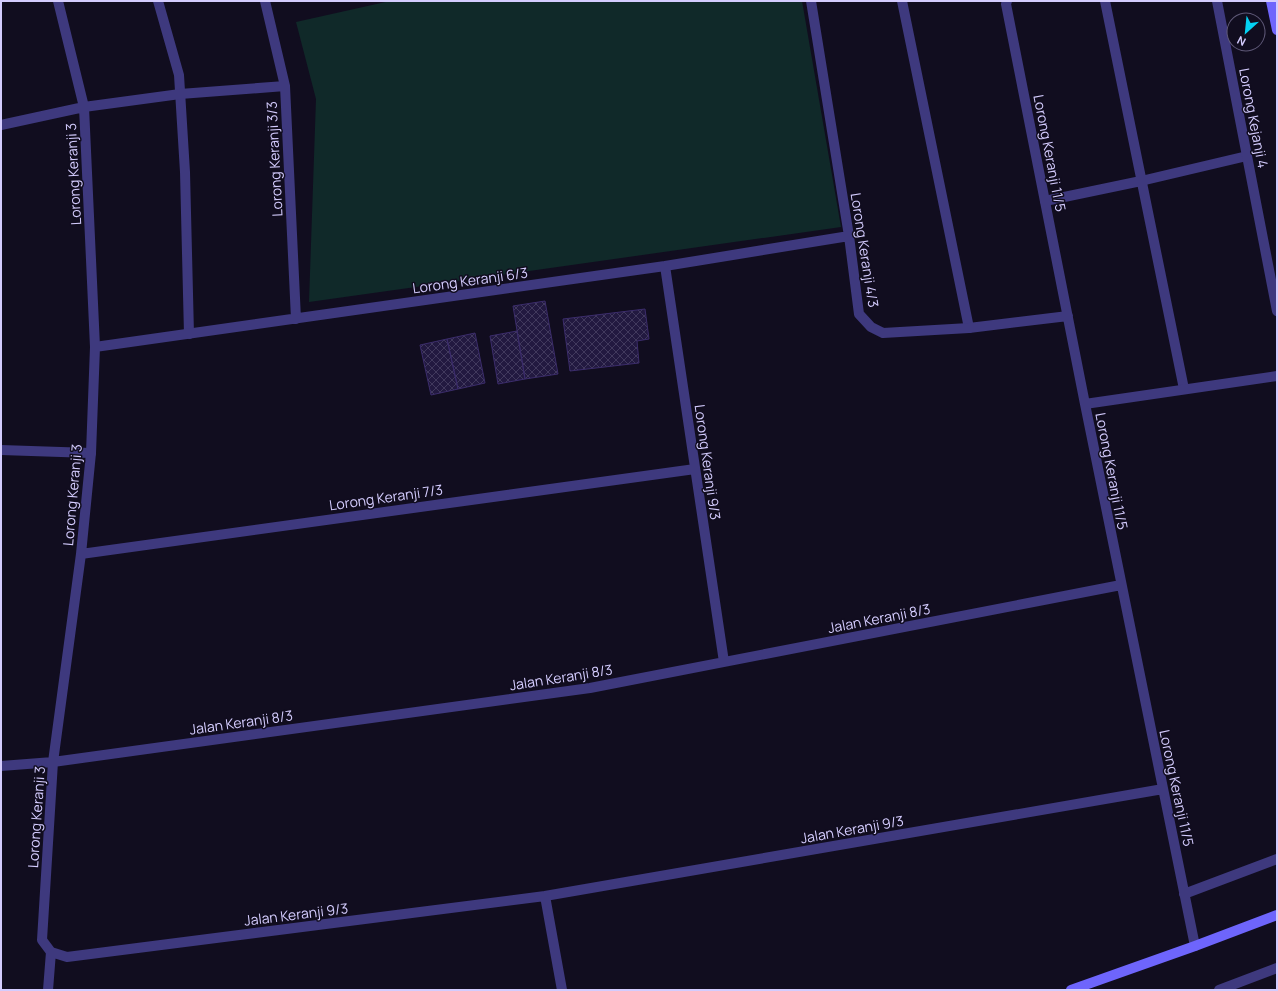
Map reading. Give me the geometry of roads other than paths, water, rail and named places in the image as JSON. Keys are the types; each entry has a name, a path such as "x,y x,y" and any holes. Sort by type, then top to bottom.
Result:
{"street":[{"name":"Lorong Keranji 3","path":"51,952 42,940 53,762 81,554 91,453 96,347 84,107 58,1"},
{"path":"158,1 179,76 185,172 189,334"},
{"name":"Lorong Keranji 3/3","path":"265,1 285,86 296,319"},
{"name":"Lorong Keranji 4/3","path":"811,1 849,236 858,314 871,327 883,333 969,328 1068,316"},
{"path":"902,1 969,328"},
{"name":"Lorong Keranji 11/5","path":"1007,1 1006,4 1084,404 1195,946"},
{"path":"1105,1 1184,389"},
{"name":"Lorong Kejanji 4","path":"1218,1 1277,311"},
{"path":"1271,1 1277,30"},
{"path":"1,125 84,107 180,94 285,86"},
{"path":"1045,201 1141,181 1247,156"},
{"name":"Lorong Keranji 6/3","path":"96,347 665,266 849,236"},
{"name":"Lorong Keranji 9/3","path":"665,266 724,662"},
{"path":"1084,404 1277,376"},
{"path":"1,450 91,453"},
{"name":"Lorong Keranji 7/3","path":"81,554 695,469"},
{"name":"Jalan Keranji 8/3","path":"1,766 53,762 590,688 1121,585"},
{"name":"Jalan Keranji 9/3","path":"51,952 67,957 545,896 1163,790"},
{"path":"1184,894 1277,859"},
{"path":"545,896 562,990"},
{"path":"1071,990 1277,915"},
{"path":"48,990 51,952"},
{"path":"1219,990 1277,968"}]}
